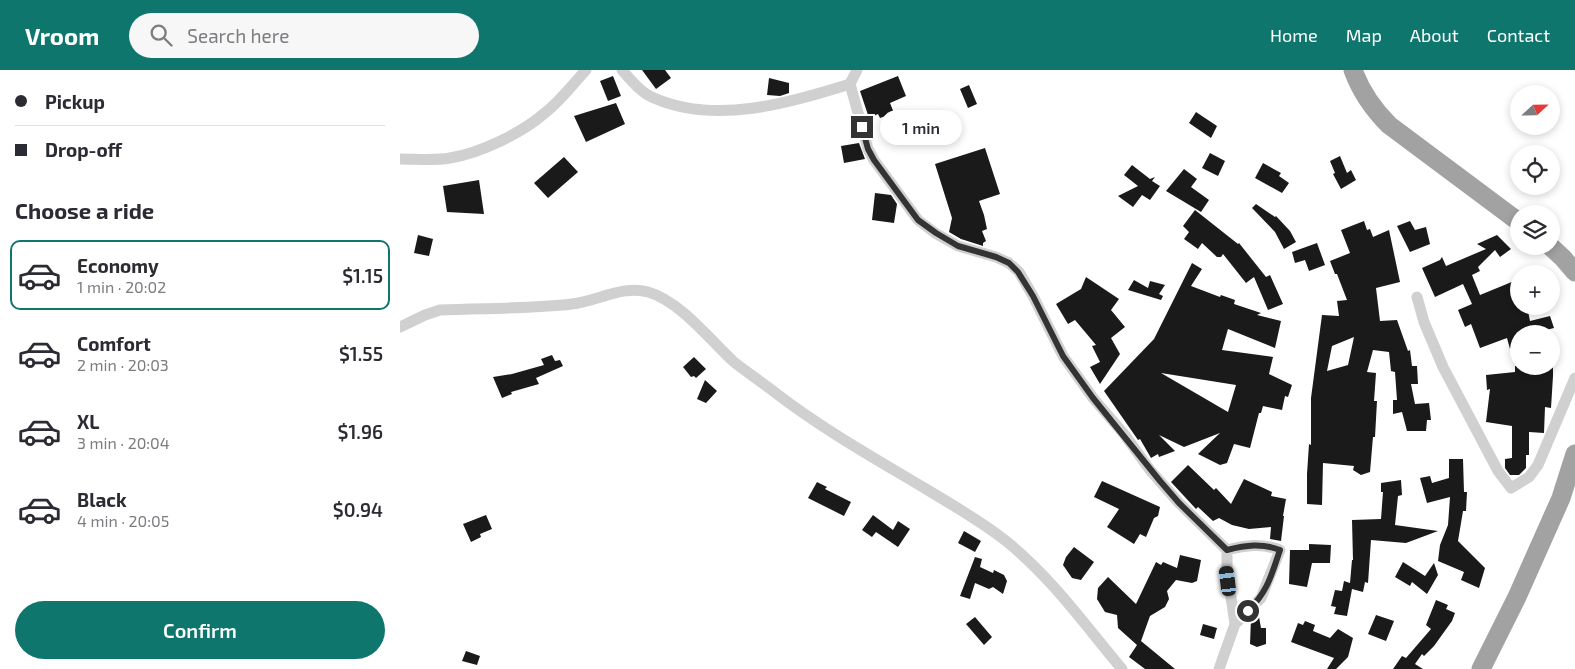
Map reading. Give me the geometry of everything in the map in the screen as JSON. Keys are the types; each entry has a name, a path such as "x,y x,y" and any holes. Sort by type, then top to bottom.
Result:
{"highway":[{"path":"1353,70 1358,85 1376,112 1390,125 1510,215"},
{"path":"1560,255 1575,272"},
{"path":"1481,669 1518,597 1561,498 1575,454"}],"street":[{"path":"400,159 447,159 465,155 503,140 547,112 586,70"},
{"path":"622,70 652,98 684,108 730,111 772,106 850,84"},
{"path":"857,70 850,84 868,149 874,160 918,220 958,246 1003,260 1018,272 1033,296 1063,356 1093,398 1167,490 1227,550 1229,592 1235,624"},
{"path":"400,327 440,310 565,305 595,300 624,291 636,290 657,295 695,323 734,362 808,418 976,518 1006,541 1034,565 1065,598 1122,669"},
{"path":"1417,297 1424,322 1443,367 1498,470 1511,488 1530,477 1538,465 1575,378"},
{"path":"1219,669 1235,624 1261,598 1280,550 1259,545 1245,545 1227,550"}],"building":[{"path":"642,70 665,70 671,78 656,89"},
{"path":"613,76 621,96 608,101 600,81"},
{"path":"898,76 906,96 890,103 894,113 880,118 878,114 869,118 860,91"},
{"path":"769,78 789,83 789,93 780,96 767,95"},
{"path":"969,85 977,104 968,108 960,89"},
{"path":"616,103 625,124 586,142 574,116"},
{"path":"1196,112 1217,126 1211,138 1189,123"},
{"path":"859,143 865,159 844,163 841,146"},
{"path":"985,148 1000,194 979,201 987,229 982,231 986,241 983,243 983,246 961,239 949,232 952,218 935,164"},
{"path":"1210,153 1225,161 1218,176 1202,168"},
{"path":"1340,156 1347,173 1351,170 1356,180 1341,189 1333,174 1335,173 1330,161"},
{"path":"564,157 578,172 548,198 534,183"},
{"path":"1263,163 1281,173 1279,176 1289,183 1282,193 1255,178"},
{"path":"1132,165 1150,179 1155,177 1152,181 1160,186 1150,200 1142,195 1133,207 1118,196 1138,186 1124,175"},
{"path":"1184,169 1197,179 1191,187 1209,200 1201,212 1166,191"},
{"path":"479,180 484,214 447,212 443,186"},
{"path":"875,193 891,195 897,204 894,223 872,220"},
{"path":"1256,204 1276,216 1290,231 1296,242 1284,249 1275,232 1252,208"},
{"path":"1195,210 1239,243 1266,277 1270,275 1283,304 1268,310 1254,277 1246,283 1223,254 1221,257 1217,257 1202,243 1198,249 1184,239 1189,232 1183,226"},
{"path":"1364,221 1367,230 1370,229 1373,237 1389,230 1400,282 1376,288 1380,321 1397,320 1408,351 1410,350 1412,366 1417,366 1418,384 1411,384 1415,404 1429,403 1431,420 1427,420 1426,431 1407,431 1402,412 1393,414 1393,400 1397,400 1395,372 1391,371 1389,352 1373,350 1367,372 1376,373 1374,401 1377,401 1375,437 1373,437 1370,472 1361,475 1353,470 1354,466 1323,463 1322,505 1307,504 1309,444 1311,445 1311,398 1322,315 1339,316 1337,301 1347,300 1330,261 1350,253 1341,230","holes":["1354,337 1348,365 1327,371 1332,346"]},
{"path":"1410,221 1415,230 1426,227 1430,244 1410,252 1397,226"},
{"path":"418,235 433,239 429,256 414,253"},
{"path":"1497,235 1510,248 1500,257 1495,250 1478,267 1480,271 1472,275 1480,295 1510,283 1510,315 1529,315 1530,321 1550,316 1553,325 1510,325 1510,349 1507,338 1480,348 1471,324 1465,327 1458,310 1472,304 1463,284 1435,297 1422,268 1440,260 1442,257 1446,266 1486,249 1477,244"},
{"path":"1317,243 1325,265 1309,271 1305,260 1295,263 1292,252"},
{"path":"1192,263 1202,269 1191,286 1220,297 1221,295 1235,300 1234,304 1261,313 1257,315 1281,321 1275,348 1228,329 1222,350 1273,357 1269,374 1292,385 1288,397 1285,396 1282,410 1263,406 1261,413 1259,413 1250,448 1234,444 1227,463 1220,465 1198,454 1220,433 1184,447 1159,435 1175,451 1159,457 1158,454 1151,458 1140,439 1138,440 1104,391 1154,339","holes":["1161,373 1236,385 1228,412"]},
{"path":"1086,277 1119,299 1111,310 1125,327 1111,338 1120,354 1100,384 1090,367 1100,362 1092,346 1096,345 1075,320 1068,324 1056,304 1081,289"},
{"path":"1134,280 1148,288 1150,281 1165,285 1159,294 1163,296 1161,300 1128,290"},
{"path":"552,355 555,361 560,360 563,366 536,378 539,384 511,392 512,394 502,398 493,377 544,365 541,359"},
{"path":"694,357 706,369 696,378 694,376 691,377 683,367"},
{"path":"1510,373 1510,375 1553,375 1551,408 1545,407 1544,433 1529,432 1529,455 1526,455 1526,468 1519,475 1510,475 1505,468 1505,459 1512,458 1512,426 1486,422 1490,389 1487,390 1486,375"},
{"path":"705,380 717,391 706,403 697,399"},
{"path":"1449,459 1463,459 1464,492 1467,492 1466,511 1463,511 1458,541 1485,568 1479,588 1461,580 1464,572 1438,561 1440,545 1448,525 1450,497 1427,503 1420,478 1430,476 1432,483 1449,478"},
{"path":"1188,465 1214,490 1216,488 1231,504 1244,479 1272,492 1271,496 1286,499 1281,541 1270,539 1271,527 1249,529 1232,525 1219,518 1213,521 1198,507 1196,509 1171,482"},
{"path":"1401,480 1402,495 1398,496 1395,525 1438,531 1406,543 1371,540 1368,583 1365,582 1363,592 1352,589 1347,616 1334,614 1336,607 1331,606 1335,590 1342,591 1344,581 1350,583 1353,560 1352,520 1381,519 1383,492 1381,492 1381,483"},
{"path":"1102,481 1160,507 1158,516 1154,518 1146,537 1140,534 1134,544 1107,527 1119,509 1094,497"},
{"path":"817,482 827,487 825,489 851,502 844,516 808,498"},
{"path":"486,515 492,529 480,534 481,537 471,542 463,524"},
{"path":"873,515 893,530 898,521 910,529 898,547 876,532 872,537 862,530"},
{"path":"964,531 981,541 975,552 958,543"},
{"path":"1309,544 1331,545 1330,563 1312,563 1307,587 1289,584 1290,550 1309,550"},
{"path":"1074,547 1094,562 1081,580 1072,578 1063,565 1066,557"},
{"path":"1180,555 1201,560 1197,581 1192,583 1176,580 1167,591 1169,599 1165,607 1150,616 1141,641 1175,669 1145,669 1129,657 1137,645 1118,628 1117,615 1105,612 1097,599 1098,588 1108,577 1136,604 1156,562 1161,565 1163,562 1177,568"},
{"path":"975,557 982,559 980,567 993,573 994,570 1004,575 1007,581 1003,594 993,587 989,589 975,583 970,599 960,596"},
{"path":"1403,562 1425,576 1434,563 1438,575 1427,594 1412,582 1410,586 1395,577"},
{"path":"1436,600 1448,605 1446,609 1455,613 1452,621 1434,646 1424,656 1422,654 1415,664 1423,669 1393,669 1402,656 1406,658 1431,629 1426,625"},
{"path":"1258,611 1261,628 1266,628 1266,644 1257,647 1250,644 1251,618"},
{"path":"1376,615 1394,621 1386,641 1368,634"},
{"path":"975,617 992,637 984,645 966,624"},
{"path":"1305,621 1315,625 1313,631 1330,638 1338,629 1353,638 1348,657 1336,669 1327,669 1334,658 1291,642 1298,623 1303,625"},
{"path":"1203,624 1217,628 1214,639 1200,635"},
{"path":"466,651 480,656 477,665 462,661"}],"route":[{"path":"862,127 868,149 874,160 918,220 958,246 996,257 1009,263 1018,272 1033,296 1063,356 1093,398 1124,434 1150,470 1179,503 1213,534 1227,550 1245,545 1259,545 1280,550 1261,598 1248,611"}]}
